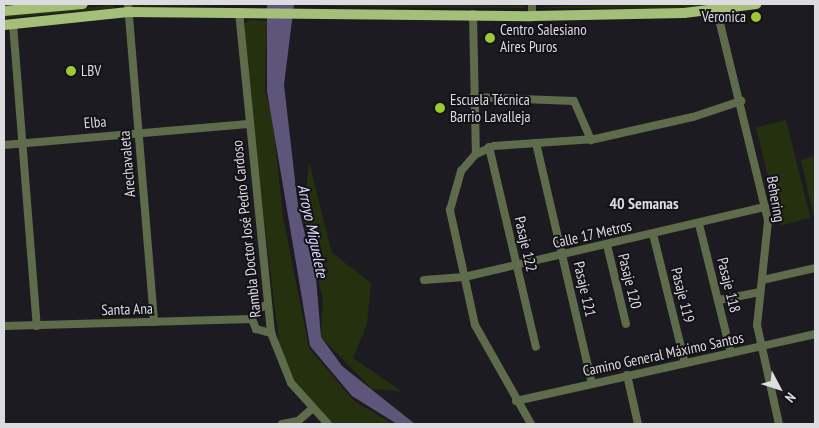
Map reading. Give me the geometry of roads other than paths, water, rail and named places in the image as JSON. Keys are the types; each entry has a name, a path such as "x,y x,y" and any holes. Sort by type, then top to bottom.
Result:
{"main road":[{"path":"7,8 84,4"},
{"path":"8,24 128,8 239,12 300,11 532,16 717,11 756,4"}],"street":[{"path":"532,4 532,16"},
{"name":"Arechavaleta","path":"128,8 154,322"},
{"name":"Behering","path":"717,11 741,101 765,207 768,233 757,325 779,424"},
{"name":"Rambla Doctor José Pedro Cardoso","path":"239,12 248,124 271,333 285,372 312,408 328,424"},
{"path":"474,14 473,98 476,154"},
{"path":"8,24 24,143 38,326"},
{"path":"473,98 574,101 583,128 591,140"},
{"path":"531,424 482,343 464,277 450,197 461,171 476,154 489,147 591,140 694,117 741,101"},
{"name":"Elba","path":"4,145 248,124"},
{"path":"577,142 583,128"},
{"name":"Pasaje 121","path":"536,143 592,383"},
{"name":"Pasaje 122","path":"489,147 536,347"},
{"name":"Calle 17 Metros","path":"424,280 464,277 699,224 765,207"},
{"name":"Pasaje 118","path":"699,224 731,353"},
{"name":"Pasaje 119","path":"653,234 684,363"},
{"name":"Pasaje 120","path":"607,245 626,324"},
{"path":"762,280 815,268"},
{"path":"719,300 760,292"},
{"path":"268,304 256,310 252,319 256,329 271,333"},
{"name":"Santa Ana","path":"4,326 252,319"},
{"name":"Camino General Máximo Santos","path":"516,401 815,334"},
{"path":"627,375 638,424"},
{"path":"282,424 298,421 312,408"}],"place":[{"name":"Veronica","path":"756,17"},
{"name":"Centro Salesiano Aires Puros","path":"490,38"},
{"name":"LBV","path":"71,71"},
{"name":"Escuela Técnica Barrio Lavalleja","path":"440,108"}],"district":[{"name":"40 Semanas","path":"644,203"}],"water label":[{"name":"Arroyo Miguelete","path":"313,231"}]}
